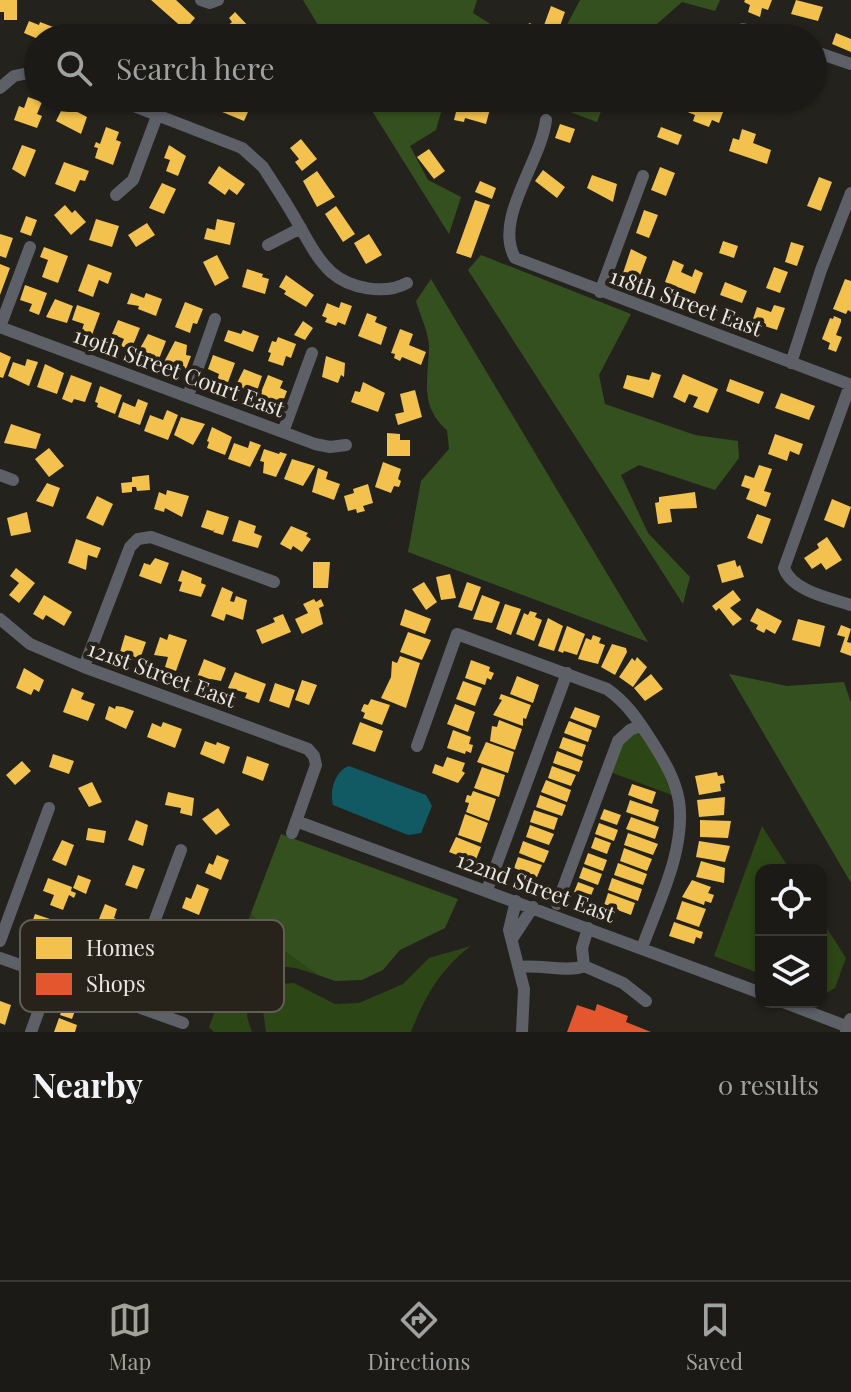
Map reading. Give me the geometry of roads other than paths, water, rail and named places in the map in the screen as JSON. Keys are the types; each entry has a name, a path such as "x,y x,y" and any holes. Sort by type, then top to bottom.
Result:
{"street":[{"path":"201,0 210,3 218,0"},
{"path":"827,56 851,64"},
{"path":"0,88 14,76 24,74"},
{"path":"147,112 242,148 254,156 328,269 340,279 385,290 407,283"},
{"path":"116,195 133,180 157,116"},
{"name":"118th Street East","path":"546,120 537,157 510,220 508,238 515,258 850,385"},
{"path":"600,292 643,176"},
{"path":"791,363 821,270 851,193"},
{"path":"268,245 301,228"},
{"path":"0,327 30,247"},
{"path":"188,396 215,319"},
{"name":"119th Street Court East","path":"0,327 315,444 330,447 346,445"},
{"path":"283,432 312,353"},
{"path":"850,385 784,568 789,579 805,588 851,605"},
{"path":"0,475 13,480"},
{"path":"84,667 130,547 138,539 151,537 274,582"},
{"name":"121st Street East","path":"0,619 30,644 84,667 304,746 314,756 315,769 294,827"},
{"path":"417,746 457,634 567,673 607,689 620,698 665,762 674,784 679,813 676,850 642,948"},
{"path":"487,890 567,673"},
{"path":"557,904 618,741 641,725"},
{"path":"0,941 49,808"},
{"name":"122nd Street East","path":"294,827 487,890 755,991"},
{"path":"155,920 181,850"},
{"path":"516,901 509,923 525,1003 522,1032"},
{"path":"512,939 533,907"},
{"path":"584,966 582,948 588,928"},
{"path":"0,958 20,965"},
{"path":"519,967 580,969 584,966"},
{"path":"584,966 623,983 646,1001"},
{"path":"799,1008 849,1027"},
{"path":"31,1032 38,1012"},
{"path":"151,1012 183,1023"}],"water":[{"path":"349,766 426,795 432,806 421,833 408,835 333,805 334,782 340,772"}]}
